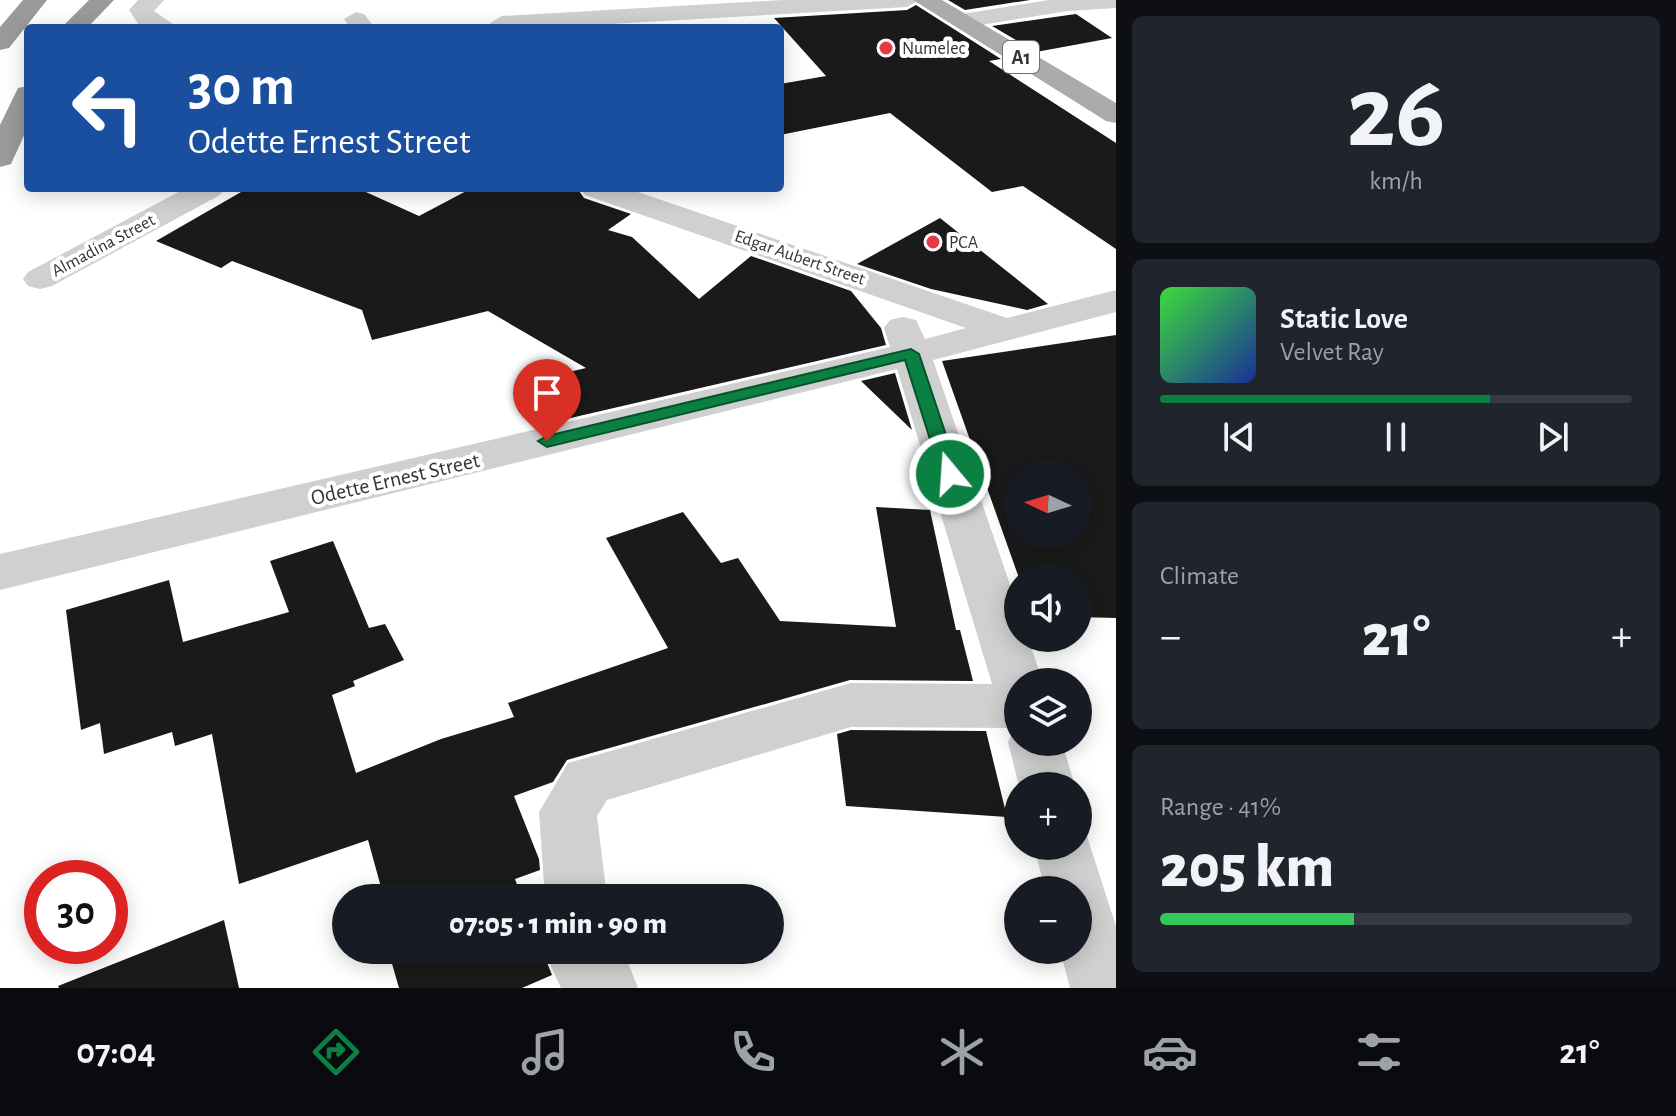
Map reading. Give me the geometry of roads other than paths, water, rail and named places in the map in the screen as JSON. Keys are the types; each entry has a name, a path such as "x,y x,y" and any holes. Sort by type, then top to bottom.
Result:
{"highway":[{"path":"0,43 35,0"},
{"path":"37,24 60,0"},
{"path":"75,24 94,0"},
{"path":"76,24 102,0"},
{"path":"0,73 24,40"},
{"path":"0,158 24,103"}],"main road":[{"name":"A1","path":"925,0 1116,115"}],"street":[{"path":"152,0 141,10 147,20 157,24"},
{"path":"501,24 540,0"},
{"path":"529,24 907,0"},
{"path":"962,21 1065,2 1116,1"},
{"name":"Almadina Street","path":"40,279 202,192"},
{"name":"Edgar Aubert Street","path":"608,192 1003,329"},
{"path":"890,288 1013,668"},
{"name":"Odette Ernest Street","path":"0,572 911,354 1116,301"},
{"path":"575,884 568,812 588,781 851,705 1004,706"},
{"path":"1092,952 1102,988"},
{"path":"582,964 606,988"}],"place":[{"name":"Numelec","path":"886,48"},
{"name":"PCA","path":"933,242"}]}
